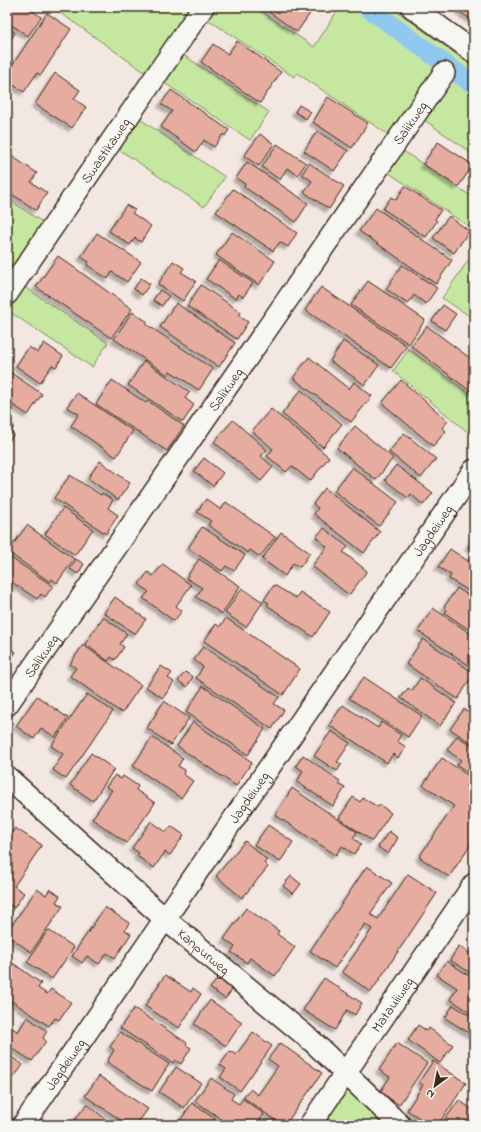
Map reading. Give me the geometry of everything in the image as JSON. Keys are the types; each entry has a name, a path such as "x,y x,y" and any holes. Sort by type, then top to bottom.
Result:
{"street":[{"name":"Swastikaweg","path":"7,294 204,7"},
{"path":"412,7 474,52"},
{"name":"Salikweg","path":"7,705 444,73"},
{"name":"Jagdeiweg","path":"23,1125 474,470"},
{"name":"Kanpurweg","path":"7,777 165,919 313,1042 400,1125"},
{"name":"Matauliweg","path":"310,1125 474,884"}],"green space":[{"path":"52,7 198,7 150,76"},
{"path":"209,7 255,7 314,47 339,8 338,7 391,7 474,67 474,155 423,119 390,136 297,73 294,77 203,16"},
{"path":"179,52 269,112 250,140 160,80"},
{"path":"134,115 225,177 204,207 114,146"},
{"path":"400,149 474,198 474,230 386,171"},
{"path":"7,198 48,226 7,286"},
{"path":"474,252 474,319 442,298"},
{"path":"19,283 108,343 92,367 7,310 7,300"},
{"path":"409,349 474,397 474,437 393,371"},
{"path":"344,1089 350,1089 390,1125 318,1125"}],"building":[{"path":"7,7 27,7 41,17 28,36 7,22"},
{"path":"262,7 311,7 313,9 297,32"},
{"path":"461,7 474,7 474,22 459,11"},
{"path":"47,13 71,29 41,75 37,73 24,92 7,81 7,73"},
{"path":"7,27 15,33 7,45"},
{"path":"237,41 281,72 260,103 201,62 213,44 228,54"},
{"path":"55,73 80,90 74,99 86,107 72,128 35,104"},
{"path":"171,90 229,130 225,136 223,134 214,147 204,140 196,152 161,127 172,111 161,104"},
{"path":"328,97 368,123 352,148 313,122"},
{"path":"299,105 311,112 306,119 295,112"},
{"path":"317,131 348,151 334,171 304,151"},
{"path":"260,134 274,144 259,166 244,156"},
{"path":"438,142 473,165 458,187 423,164"},
{"path":"277,144 306,163 298,175 287,168 280,180 262,167"},
{"path":"7,153 37,173 31,182 47,193 36,210 7,191"},
{"path":"247,162 308,203 296,222 244,187 245,184 236,178"},
{"path":"309,163 344,186 329,209 304,192 312,181 302,174"},
{"path":"405,186 441,210 435,219 437,221 426,237 383,209 391,197 396,200"},
{"path":"233,189 297,233 288,247 280,242 273,251 216,212"},
{"path":"126,205 135,210 132,213 151,226 141,242 135,238 130,245 109,231"},
{"path":"376,208 452,260 436,284 359,231"},
{"path":"449,216 469,231 454,253 433,238"},
{"path":"232,232 275,261 259,285 216,255"},
{"path":"97,233 141,262 127,282 112,272 108,279 87,265 89,262 81,257"},
{"path":"58,256 132,309 111,338 36,287"},
{"path":"219,260 253,283 243,297 239,294 236,299 206,279"},
{"path":"173,261 184,268 181,272 196,281 183,301 158,284"},
{"path":"402,265 437,288 426,304 414,295 408,304 386,289"},
{"path":"141,278 150,284 142,295 134,289"},
{"path":"368,281 425,320 409,344 351,305"},
{"path":"201,285 241,312 239,316 248,322 237,339 187,306"},
{"path":"321,287 407,346 391,368 305,310"},
{"path":"160,290 169,296 162,306 153,300"},
{"path":"176,303 235,343 219,367 160,327"},
{"path":"443,305 456,314 445,330 432,321"},
{"path":"132,312 148,322 146,324 213,369 199,390 170,371 168,375 114,339"},
{"path":"427,326 474,361 474,394 411,346"},
{"path":"343,341 379,365 365,385 330,361"},
{"path":"44,343 63,356 56,367 52,365 40,383 16,366 29,347 38,353"},
{"path":"309,357 349,389 354,382 372,396 351,422 293,378"},
{"path":"144,361 190,392 185,398 194,405 183,422 128,385"},
{"path":"7,370 42,394 28,415 7,401"},
{"path":"112,380 146,403 148,401 184,426 167,451 96,404"},
{"path":"401,380 448,421 442,428 446,431 433,446 382,403"},
{"path":"301,390 342,424 323,447 282,414"},
{"path":"77,393 133,431 116,457 71,426 79,414 67,407"},
{"path":"271,409 329,457 310,481 292,466 286,472 267,456 273,449 252,431"},
{"path":"233,420 267,450 261,456 273,467 261,481 214,442"},
{"path":"7,421 14,426 11,432 14,434 7,444"},
{"path":"355,426 393,458 376,480 337,448"},
{"path":"404,433 436,459 421,478 389,452"},
{"path":"204,458 223,473 213,486 194,471"},
{"path":"100,461 130,483 118,500 88,478"},
{"path":"396,465 433,493 423,505 411,494 408,498 385,480"},
{"path":"352,467 398,502 379,526 334,491"},
{"path":"70,475 101,495 102,493 113,500 108,508 118,515 106,534 54,498"},
{"path":"325,488 380,532 364,553 314,514 318,508 313,504"},
{"path":"206,499 221,510 226,502 275,537 260,557 250,550 248,553 208,525 211,521 197,512"},
{"path":"63,508 93,529 75,555 45,534"},
{"path":"27,525 74,559 57,583 52,579 50,582 8,552"},
{"path":"202,527 245,555 234,571 226,566 222,571 188,548"},
{"path":"324,528 348,547 343,552 367,571 349,595 312,566 327,547 316,537"},
{"path":"281,532 310,553 300,567 293,563 285,576 262,559"},
{"path":"474,537 474,551 468,547"},
{"path":"450,549 468,561 472,555 474,556 474,594 449,579 451,575 438,567"},
{"path":"11,558 53,586 45,597 41,594 37,599 7,579 7,564"},
{"path":"76,559 84,564 78,574 70,569"},
{"path":"199,559 240,586 222,614 196,597 202,588 186,578"},
{"path":"163,564 191,585 176,606 182,611 174,621 143,598 149,592 139,584 148,572 153,576"},
{"path":"274,585 296,598 300,592 330,612 313,637 267,605 269,603 264,600"},
{"path":"242,588 263,602 246,627 225,613"},
{"path":"457,588 474,599 474,620 468,629 445,613 447,610 444,607"},
{"path":"115,597 146,619 135,634 104,613"},
{"path":"433,608 474,636 474,659 470,666 418,631"},
{"path":"103,617 127,634 120,644 124,647 115,660 111,657 108,661 85,644"},
{"path":"226,618 300,669 283,695 204,641 216,624 220,627"},
{"path":"423,639 474,673 458,699 406,664"},
{"path":"83,645 141,685 122,713 70,676 76,668 70,664"},
{"path":"203,646 279,697 274,704 284,710 272,729 196,678 203,667 194,660"},
{"path":"7,647 16,652 7,664"},
{"path":"161,666 172,673 168,678 174,682 163,698 146,687"},
{"path":"185,672 193,677 187,687 178,681"},
{"path":"364,677 422,716 408,737 349,698"},
{"path":"420,678 456,703 440,726 401,698 408,688 412,691"},
{"path":"203,686 265,729 248,755 186,712"},
{"path":"87,694 113,711 66,779 53,770 63,754 51,746"},
{"path":"37,696 68,718 55,737 41,728 34,739 16,726"},
{"path":"164,701 189,718 171,745 147,728"},
{"path":"343,705 378,728 381,722 401,735 397,741 406,747 398,758 393,754 387,763 329,725"},
{"path":"464,709 474,716 474,745 450,729"},
{"path":"193,722 252,762 236,786 177,746"},
{"path":"331,731 350,743 337,762 342,764 337,771 314,756"},
{"path":"457,736 474,747 474,776 457,765 461,760 447,750"},
{"path":"152,737 183,758 178,766 185,770 183,774 193,781 181,798 133,766"},
{"path":"91,753 114,769 93,801 70,785"},
{"path":"303,755 340,781 338,784 345,788 333,806 297,782 303,771 296,766"},
{"path":"442,758 472,778 466,786 472,791 474,788 474,839 449,877 419,857 454,806 423,785"},
{"path":"115,775 121,779 123,776 138,786 136,790 155,803 127,843 92,819 112,790 106,787"},
{"path":"292,788 357,832 353,838 361,844 354,854 342,846 336,855 275,815"},
{"path":"353,797 360,802 363,798 378,807 380,805 391,813 372,841 339,818"},
{"path":"151,821 166,832 171,826 184,835 170,855 165,852 154,868 137,856 139,853 132,848"},
{"path":"268,825 293,842 280,862 254,845"},
{"path":"15,828 42,845 14,886 24,893 14,908 7,903 7,840"},
{"path":"389,831 398,838 388,854 378,847"},
{"path":"245,841 267,860 264,863 268,867 242,898 216,876"},
{"path":"367,866 392,883 370,914 378,919 408,874 437,893 371,992 342,972 372,929 365,924 335,968 310,951"},
{"path":"291,876 301,884 293,894 283,886"},
{"path":"37,889 46,895 50,889 60,896 56,902 63,906 31,952 7,935 7,932"},
{"path":"105,907 129,923 125,930 131,934 115,958 107,953 99,964 87,956 82,963 72,956"},
{"path":"246,908 279,931 277,934 295,947 275,976 250,958 247,963 231,952 235,947 224,939"},
{"path":"48,930 74,947 52,979 27,962"},
{"path":"459,946 474,956 474,975 450,960"},
{"path":"7,959 41,983 38,988 47,994 51,989 71,1002 59,1020 55,1018 49,1026 7,998"},
{"path":"447,961 474,979 474,1015 450,999 457,988 437,975"},
{"path":"165,975 191,992 193,988 201,994 179,1028 145,1006"},
{"path":"221,975 235,986 225,999 210,988"},
{"path":"324,978 362,1003 355,1015 347,1010 335,1030 303,1010"},
{"path":"210,1000 242,1022 226,1046 194,1024"},
{"path":"453,1005 474,1018 474,1036 445,1018"},
{"path":"134,1008 187,1043 186,1045 191,1048 181,1064 175,1060 173,1063 120,1028"},
{"path":"27,1017 47,1031 43,1038 46,1041 32,1061 7,1045 7,1024 18,1032"},
{"path":"418,1025 427,1031 429,1028 453,1045 440,1063 408,1040"},
{"path":"120,1032 169,1064 152,1091 107,1062 114,1050 110,1047"},
{"path":"253,1032 272,1046 240,1091 220,1077 226,1069 220,1065 230,1051 236,1055"},
{"path":"280,1043 322,1073 285,1125 282,1125 243,1097 250,1089 258,1095 278,1066 268,1059"},
{"path":"397,1043 427,1063 399,1105 380,1092 390,1077 379,1070"},
{"path":"7,1054 23,1065 14,1077 11,1075 7,1081"},
{"path":"433,1061 466,1083 438,1125 430,1125 407,1110 423,1085 419,1082"},
{"path":"176,1067 201,1083 184,1108 159,1092"},
{"path":"99,1076 148,1109 136,1125 128,1125 85,1096"},
{"path":"211,1078 234,1094 231,1099 239,1104 243,1099 264,1114 257,1125 230,1125 195,1101"},
{"path":"459,1100 474,1111 474,1125 450,1125 444,1121"},
{"path":"192,1103 215,1119 212,1123 216,1125 177,1125"},
{"path":"87,1104 113,1125 71,1125"}],"waterway":[{"path":"367,7 474,85"}]}
